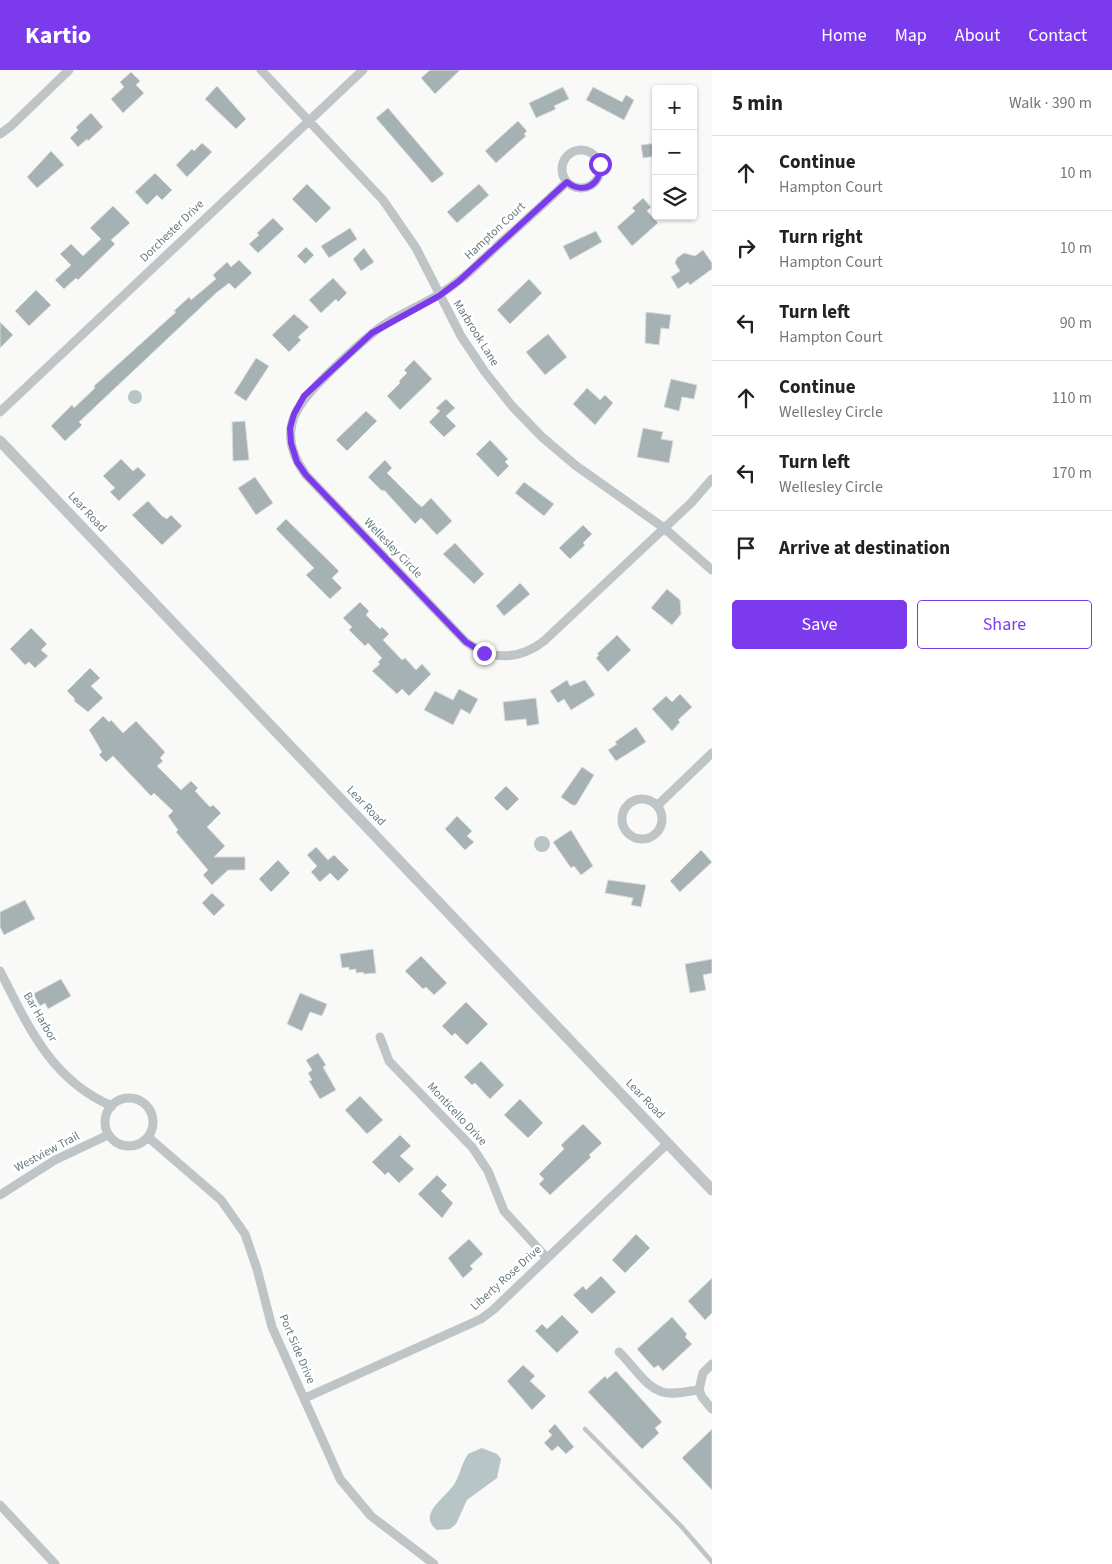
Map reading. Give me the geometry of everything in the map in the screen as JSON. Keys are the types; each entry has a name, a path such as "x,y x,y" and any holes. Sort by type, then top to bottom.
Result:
{"street":[{"path":"0,134 11,126 69,70"},
{"name":"Marbrook Lane","path":"261,70 383,200 416,248 461,336 485,372 512,406 542,437 575,465 664,528 712,570"},
{"name":"Dorchester Drive","path":"0,412 308,119 363,70"},
{"path":"581,150 593,154 600,164 601,170 596,182 591,186 578,188 567,182 562,171 562,164 569,154 581,150"},
{"name":"Hampton Court","path":"439,296 459,281 567,182"},
{"name":"Wellesley Circle","path":"439,296 372,333 304,396 294,414 290,428 291,443 297,462 306,475 466,642 484,653 498,656 513,656 537,647 664,528 712,479"},
{"name":"Lear Road","path":"0,441 712,1190"},
{"path":"658,805 712,753"},
{"path":"644,798 658,805 663,819 658,833 644,839 636,839 625,830 622,815 630,802 644,798"},
{"name":"Bar Harbor","path":"0,971 37,1043 65,1076 100,1101 112,1106"},
{"name":"Monticello Drive","path":"380,1037 389,1061 472,1147 488,1171 504,1211 547,1258"},
{"path":"126,1098 141,1102 152,1114 153,1122 148,1137 143,1142 128,1146 114,1141 108,1135 105,1120 112,1106 126,1098"},
{"name":"Westview Trail","path":"0,1195 34,1172 108,1135"},
{"name":"Port Side Drive","path":"148,1137 208,1188 239,1224 251,1250 272,1327 340,1479 371,1516 434,1564"},
{"name":"Liberty Rose Drive","path":"304,1398 475,1322 493,1310 668,1143"},
{"path":"620,1352 658,1391 700,1390"},
{"path":"712,1364 703,1374 700,1390 705,1402 712,1409"},
{"path":"0,1505 51,1562"}],"lane":[{"path":"585,1429 681,1526 712,1562"}],"shaded area":[{"path":"132,390 138,390 142,397 138,404 132,404 128,400 128,394"},
{"path":"539,836 545,836 550,841 548,850 539,852 534,847 534,841"},
{"path":"482,1448 497,1454 501,1459 497,1478 467,1500 456,1524 450,1529 437,1530 431,1524 431,1512 455,1483 468,1454"}],"building":[{"path":"430,70 460,70 435,94 421,78"},
{"path":"131,72 140,81 136,85 144,93 123,113 111,99 124,87 120,82"},
{"path":"217,86 246,119 236,129 205,99"},
{"path":"563,87 569,99 554,106 556,109 536,118 529,103"},
{"path":"593,87 622,102 626,95 634,100 624,120 586,100"},
{"path":"388,108 444,174 432,183 376,118"},
{"path":"91,113 103,127 88,141 87,139 78,147 70,138 78,130 76,127"},
{"path":"518,121 527,131 524,134 526,136 496,163 485,151"},
{"path":"202,143 212,152 187,177 176,165 192,149 194,151"},
{"path":"652,144 652,157 643,158 641,145"},
{"path":"51,151 64,165 37,188 27,177"},
{"path":"155,173 172,190 162,200 157,195 147,205 135,192"},
{"path":"307,184 331,208 316,223 292,199"},
{"path":"479,184 489,195 457,223 447,212"},
{"path":"643,198 651,207 647,211 652,216 652,220 658,223 632,246 617,227 635,211 632,208"},
{"path":"113,206 130,223 111,240 115,244 78,280 76,278 64,289 55,280 71,265 60,254 71,244 83,256 101,239 90,228"},
{"path":"273,218 284,229 258,253 249,244 259,235 257,233"},
{"path":"350,228 357,239 329,258 321,246"},
{"path":"596,231 602,242 570,260 563,246"},
{"path":"306,247 314,255 305,264 297,256"},
{"path":"364,248 374,262 361,271 353,259"},
{"path":"703,250 712,263 712,269 690,285 688,282 678,289 671,277 680,271 675,263 677,258 684,253 695,256"},
{"path":"239,260 252,273 235,289 229,283 216,293 79,422 82,425 65,441 51,426 72,405 74,408 95,388 94,386 176,312 174,311 189,297 191,300 216,279 213,275 227,262 231,267"},
{"path":"333,278 347,293 338,302 336,299 321,313 309,300"},
{"path":"529,279 542,293 510,324 497,310"},
{"path":"36,290 51,305 29,326 15,311"},
{"path":"646,312 671,315 669,329 661,328 659,345 645,343"},
{"path":"294,314 309,327 298,337 301,340 289,352 272,335"},
{"path":"0,322 13,335 0,348"},
{"path":"548,334 567,357 545,375 526,352"},
{"path":"256,358 269,366 246,401 234,393"},
{"path":"414,360 432,379 400,410 387,396 400,383 399,381 407,373 404,370"},
{"path":"671,379 697,385 694,399 682,397 679,411 664,407"},
{"path":"587,388 600,400 605,395 613,403 595,425 573,404"},
{"path":"446,399 455,408 446,416 456,426 444,437 429,422 440,411 436,408"},
{"path":"366,411 377,421 347,451 336,440"},
{"path":"245,421 249,460 233,461 232,422"},
{"path":"643,428 663,432 661,439 673,441 669,463 637,457"},
{"path":"490,440 508,459 505,462 509,466 498,477 476,454"},
{"path":"121,459 133,471 138,467 146,475 119,501 110,492 115,488 103,476"},
{"path":"385,460 392,468 387,473 417,503 422,507 431,498 452,521 437,535 421,518 415,524 384,490 382,491 368,477"},
{"path":"255,477 273,503 256,515 238,488"},
{"path":"524,482 554,504 544,516 515,493"},
{"path":"148,501 162,516 167,519 171,515 182,526 162,545 132,515"},
{"path":"286,519 339,571 332,578 342,588 330,599 306,575 314,568 276,529"},
{"path":"583,525 592,534 583,543 585,545 570,559 559,548"},
{"path":"455,543 484,574 474,584 443,554"},
{"path":"520,583 530,594 504,616 496,606"},
{"path":"667,589 680,600 681,614 672,625 651,608"},
{"path":"360,602 369,611 366,615 380,629 382,627 389,634 383,640 402,660 405,658 416,670 422,664 431,674 409,696 402,689 397,694 372,671 380,664 378,662 382,658 368,643 365,646 349,630 352,627 343,618"},
{"path":"31,628 47,644 41,650 48,656 35,668 29,662 25,665 10,649"},
{"path":"617,635 631,650 608,672 596,658 599,655 597,654"},
{"path":"90,668 100,678 91,686 103,698 88,712 74,701 75,699 67,691"},
{"path":"567,680 570,686 585,680 595,695 571,710 564,699 558,703 550,691"},
{"path":"459,689 478,699 470,714 461,709 453,725 424,710 435,691 453,700"},
{"path":"680,694 692,707 678,720 680,722 672,731 652,709 666,696 672,702"},
{"path":"536,698 539,724 527,726 526,719 505,721 503,702"},
{"path":"103,716 109,722 111,720 123,733 136,721 165,752 160,758 163,761 157,766 181,790 191,781 198,788 195,791 210,807 213,805 221,813 207,827 225,846 214,857 245,857 245,870 228,870 212,885 203,875 208,870 176,832 178,830 168,816 173,811 154,793 151,796 113,756 106,762 99,755 102,752 89,730"},
{"path":"636,727 646,742 616,761 608,750 617,744 615,742"},
{"path":"582,767 594,775 576,805 572,805 561,797"},
{"path":"506,786 519,799 507,811 494,798"},
{"path":"457,816 472,831 467,836 474,842 465,850 445,829"},
{"path":"571,830 593,866 581,875 574,866 571,868 553,842"},
{"path":"316,847 328,860 334,855 349,870 338,881 330,873 320,882 311,872 317,866 307,855"},
{"path":"701,850 712,862 680,892 670,881"},
{"path":"278,860 290,873 271,892 259,879"},
{"path":"608,880 646,885 641,907 631,905 633,898 605,893"},
{"path":"212,893 225,905 214,916 202,903"},
{"path":"25,900 35,919 4,935 0,927 0,912"},
{"path":"373,949 376,973 356,973 356,969 342,968 340,954"},
{"path":"421,956 447,983 434,995 426,987 423,989 405,971"},
{"path":"712,959 712,973 703,975 706,990 690,993 685,964"},
{"path":"61,979 71,996 48,1009 45,1003 40,1006 33,994"},
{"path":"300,993 327,1004 322,1016 310,1012 302,1031 287,1024"},
{"path":"466,1002 488,1024 467,1045 455,1033 452,1036 442,1026"},
{"path":"318,1053 326,1065 323,1067 336,1090 320,1099 309,1081 312,1080 308,1073 312,1070 306,1060"},
{"path":"481,1061 504,1085 490,1099 475,1083 472,1085 464,1077"},
{"path":"360,1096 383,1120 367,1134 345,1110"},
{"path":"520,1099 543,1123 528,1138 504,1115"},
{"path":"583,1124 602,1143 589,1155 591,1157 550,1195 539,1184 544,1179 539,1174 564,1149 561,1145"},
{"path":"400,1135 411,1146 400,1156 414,1169 399,1183 388,1172 385,1175 372,1162"},
{"path":"437,1175 447,1185 441,1191 453,1203 442,1218 418,1194"},
{"path":"636,1234 650,1248 625,1273 612,1260"},
{"path":"469,1239 483,1254 470,1266 473,1269 463,1278 448,1258"},
{"path":"601,1276 616,1292 592,1314 573,1295 583,1286 586,1290"},
{"path":"712,1278 712,1313 705,1320 688,1301"},
{"path":"562,1315 579,1332 557,1353 535,1331 542,1324 547,1329"},
{"path":"672,1317 687,1334 685,1337 692,1344 663,1371 658,1365 654,1368 637,1349"},
{"path":"523,1365 535,1376 530,1381 546,1396 532,1410 507,1381"},
{"path":"616,1371 662,1422 655,1428 659,1433 642,1449 588,1392 605,1376 607,1379"},
{"path":"555,1424 574,1447 566,1454 558,1446 552,1451 544,1443 552,1435 548,1431"},
{"path":"712,1429 712,1490 682,1458"}],"route":[{"path":"484,653 466,642 306,475 293,453 290,428 294,414 304,396 372,333 385,324 439,296 459,281 567,182 578,188 591,186 599,177 600,164"}]}
